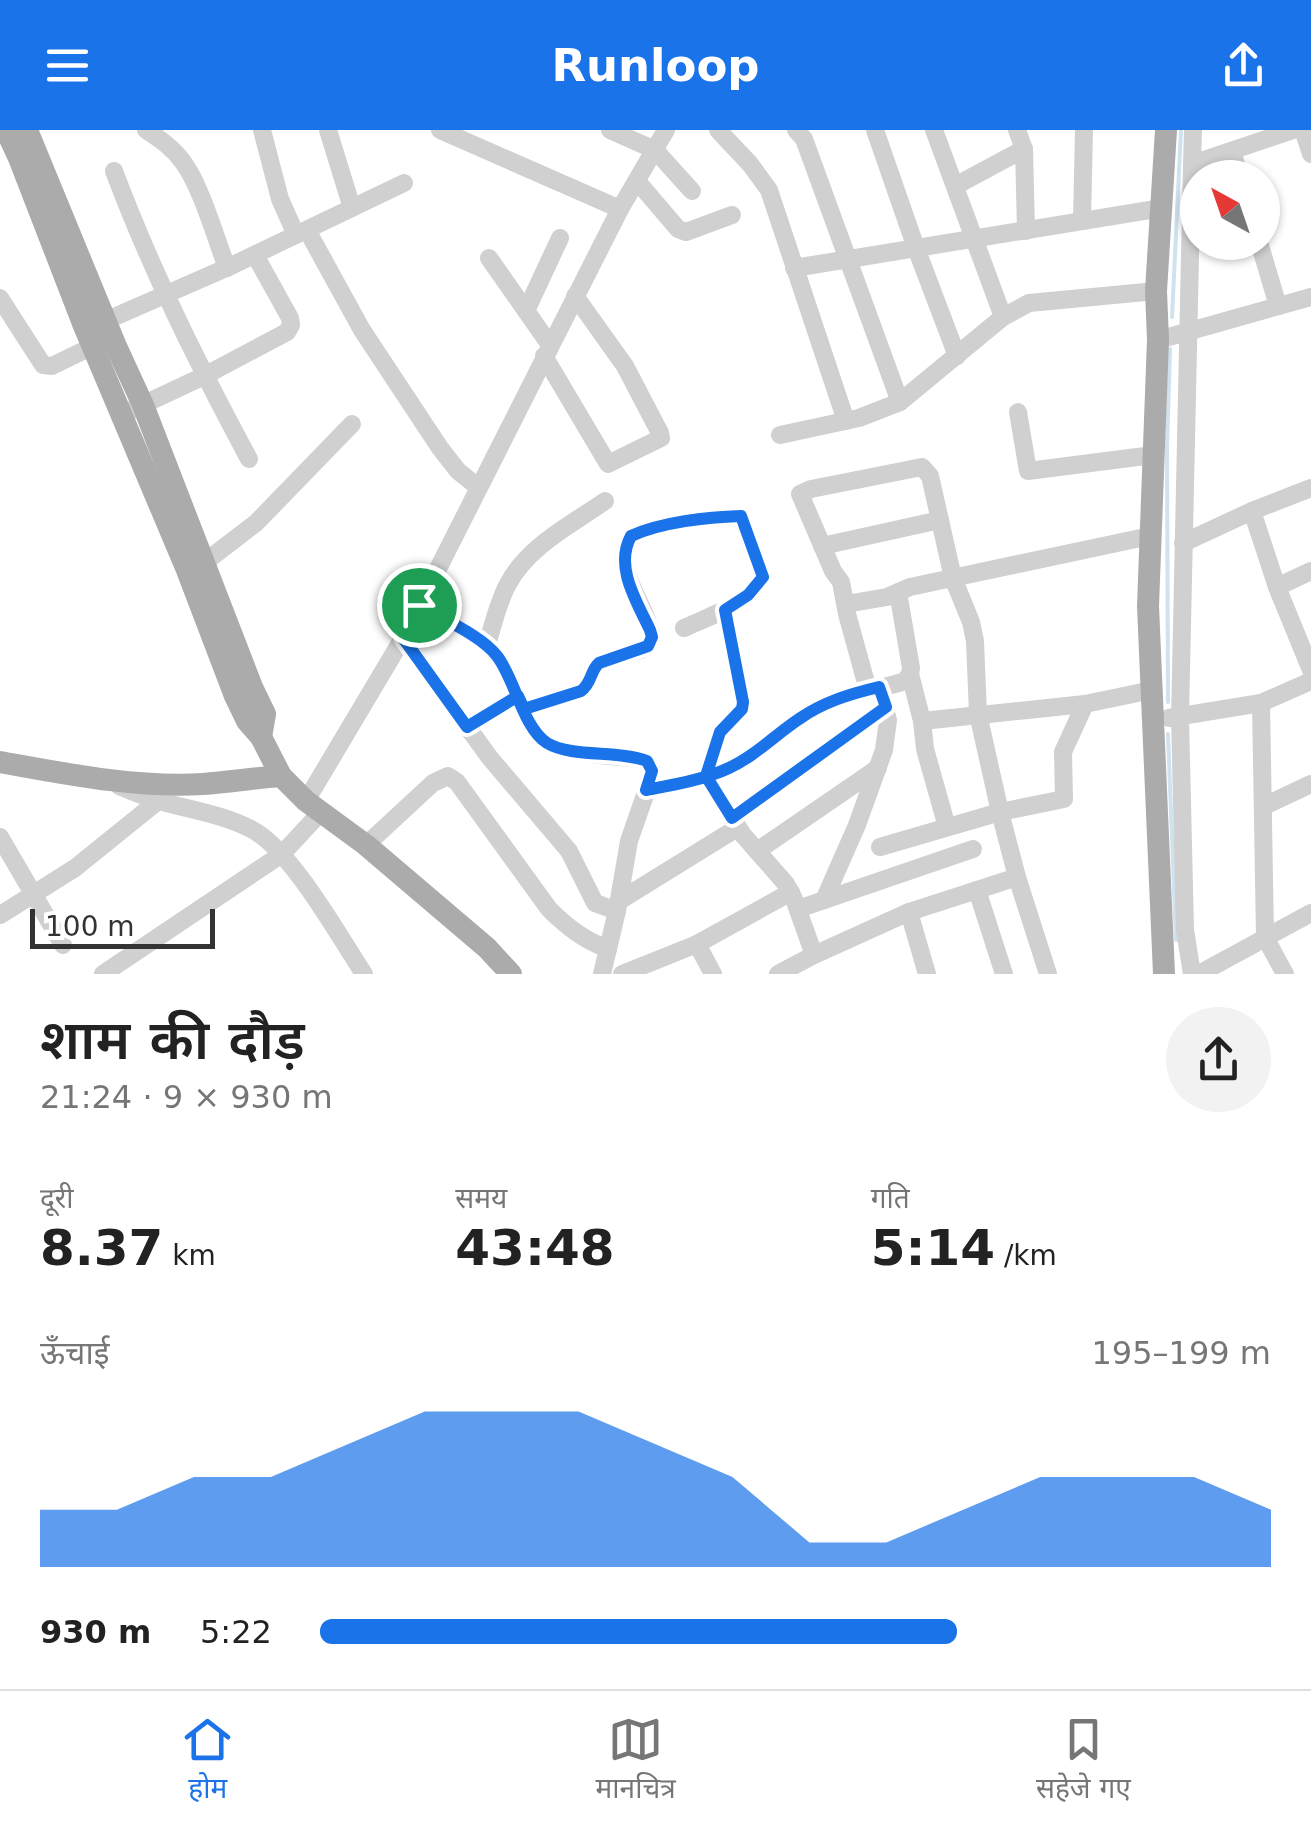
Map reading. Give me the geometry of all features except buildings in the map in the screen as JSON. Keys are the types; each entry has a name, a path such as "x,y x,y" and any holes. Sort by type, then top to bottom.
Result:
{"main road":[{"path":"6,130 133,410 196,566 235,696 247,720 262,737 281,776 487,948 511,974"},
{"path":"27,130 94,331"},
{"path":"1163,967 1148,606 1158,340 1156,291 1166,130"},
{"path":"0,762 101,780 202,784 281,776"}],"street":[{"path":"146,130 165,142 185,163 227,268"},
{"path":"262,130 280,199 440,448 458,471 478,487"},
{"path":"328,130 352,208"},
{"path":"442,130 620,209"},
{"path":"610,130 655,150 692,191"},
{"path":"103,974 282,854 313,806 403,638 620,209 666,130"},
{"path":"718,130 769,190 846,421"},
{"path":"796,130 804,139 900,402"},
{"path":"875,130 958,356"},
{"path":"934,130 1003,316"},
{"path":"1017,130 1024,149 1026,230"},
{"path":"1082,222 1084,130"},
{"path":"1192,160 1193,130"},
{"path":"1203,160 1293,130"},
{"path":"1303,130 1311,154"},
{"path":"955,186 1024,149"},
{"path":"1232,150 1235,160"},
{"path":"114,171 164,296 250,459"},
{"path":"637,180 678,229 686,232 732,215"},
{"path":"0,298 43,365 52,366 94,331 404,183"},
{"path":"794,268 1162,208"},
{"path":"526,311 560,238"},
{"path":"133,410 287,332 290,318 255,255"},
{"path":"489,258 526,311 608,464 661,438 625,366 576,296"},
{"path":"1189,260 1180,716 1188,951 1206,972 1311,913"},
{"path":"1264,260 1278,306"},
{"path":"780,435 846,421 900,402 1003,316 1029,302 1156,291"},
{"path":"1158,340 1311,297"},
{"path":"1018,412 1028,471 1153,455"},
{"path":"196,566 256,523 352,424"},
{"path":"824,900 857,824 888,730 886,707 873,688 841,582 800,494 922,467 930,476 953,578 971,622 978,714 1017,877 1048,974"},
{"path":"1183,543 1311,488"},
{"path":"486,644 506,586 527,558 605,501"},
{"path":"1252,511 1277,587 1311,670"},
{"path":"467,727 520,702 581,691 599,663 641,650 651,642 650,630 629,582 625,552 631,536 708,517 741,516 763,577 748,595 725,610 684,628"},
{"path":"822,546 940,520"},
{"path":"846,604 1150,536"},
{"path":"1277,587 1311,571"},
{"path":"898,592 925,748 947,828"},
{"path":"419,605 486,644 501,661 538,736 550,744 647,761 652,771 629,840 602,974"},
{"path":"725,610 743,702 742,709 720,732 706,776 734,823 774,868 794,900 814,955"},
{"path":"403,638 467,727 569,852 595,902 618,906 886,707"},
{"path":"646,790 726,770 818,707 849,694 905,681 910,674"},
{"path":"1154,721 1261,702 1311,681"},
{"path":"922,720 1085,704 1152,690"},
{"path":"1261,702 1264,936 1285,974"},
{"path":"880,847 1000,812 1064,799 1063,752 1085,704"},
{"path":"758,851 878,768"},
{"path":"366,845 433,783 448,776 457,782 549,909 576,933 608,949"},
{"path":"101,780 252,829 272,843 309,890 364,974"},
{"path":"1264,806 1311,784"},
{"path":"0,915 104,846 158,801"},
{"path":"0,837 63,946"},
{"path":"622,974 794,900 824,900 972,849"},
{"path":"778,974 910,912 1017,877"},
{"path":"977,890 1004,974"},
{"path":"910,912 926,974"},
{"path":"696,944 714,974"},
{"path":"1163,967 1188,951"}],"waterway":[{"path":"1172,317 1181,130"},
{"path":"1168,702 1170,349"},
{"path":"1168,734 1176,940"}],"route":[{"path":"419,605 403,638 467,727 518,696 524,709 581,691 599,663 648,646 652,637 629,582 626,564 625,552 631,536 708,517 741,516 763,577 748,595 725,610 743,702 742,709 720,732 706,776 732,818 886,707 879,687 849,694 800,718 726,770 706,776 646,790 652,771 647,761 559,748 544,741 532,726 524,709 518,696 501,661 495,653 477,638 419,605"}]}
